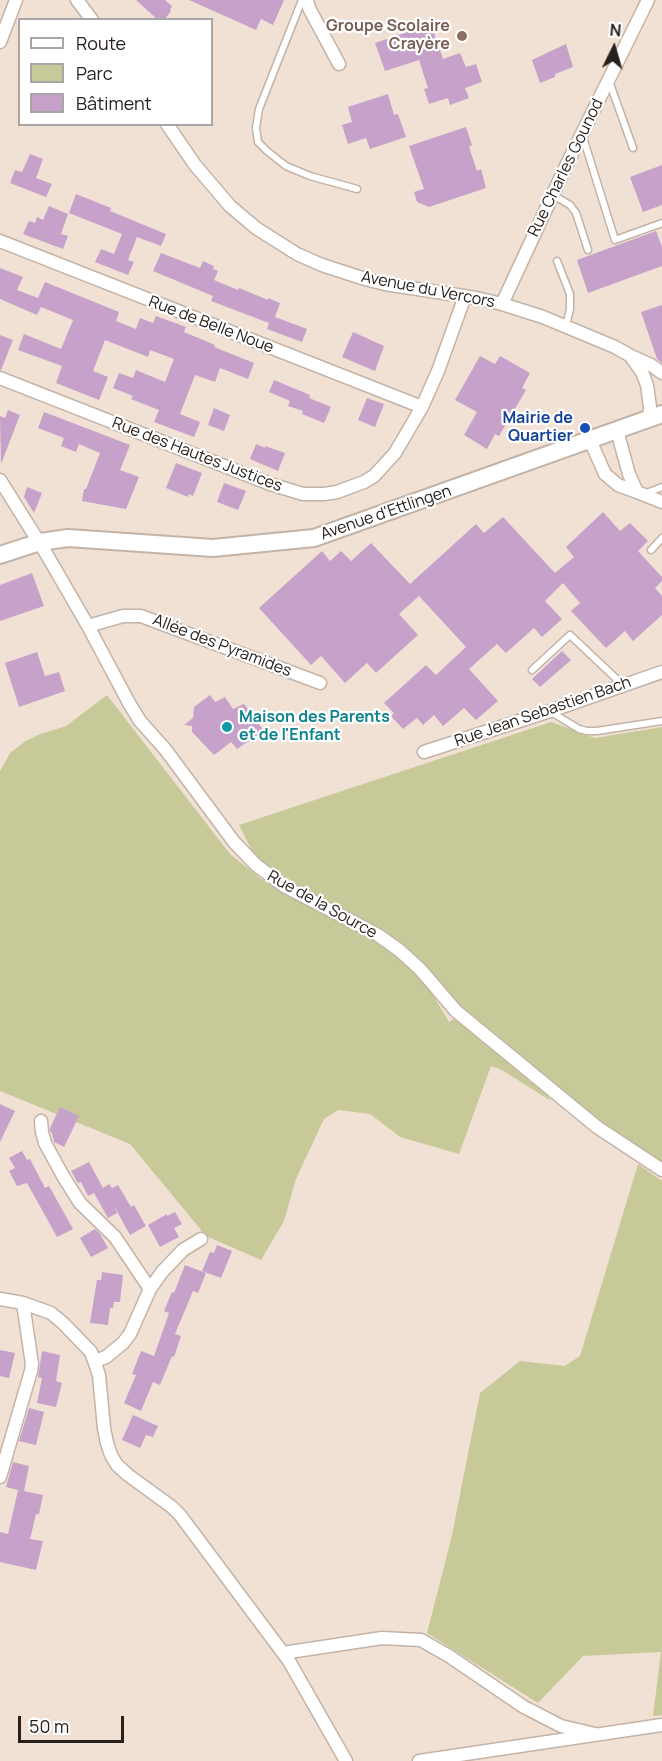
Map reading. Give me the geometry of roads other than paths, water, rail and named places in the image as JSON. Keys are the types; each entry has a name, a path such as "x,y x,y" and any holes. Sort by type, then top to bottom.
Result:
{"street":[{"path":"0,42 16,0"},
{"path":"77,0 90,18"},
{"path":"307,0 339,64"},
{"name":"Rue Charles Gounod","path":"502,304 552,195 648,0"},
{"name":"Avenue du Vercors","path":"168,126 195,165 230,206 256,228 297,254 348,274 385,284 502,304 566,326 615,347 651,364 662,373"},
{"name":"Rue de Belle Noue","path":"0,241 422,407"},
{"name":"Rue des Hautes Justices","path":"0,378 290,491 313,494 337,492 364,482 390,461 422,407 438,371 465,296"},
{"path":"631,356 642,372 647,385 650,407 655,417"},
{"name":"Avenue d'Ettlingen","path":"0,555 39,542 68,538 213,548 314,538 655,417"},
{"path":"617,431 629,474 640,493"},
{"path":"590,440 605,474 618,485 662,502"},
{"name":"Rue de la Source","path":"0,480 88,626 140,721 165,749 234,842 256,865 284,886 378,935 399,950 420,969 456,1011 597,1127 662,1170"},
{"name":"Allée des Pyramides","path":"88,626 123,616 141,616 320,683"},
{"name":"Rue Jean Sebastien Bach","path":"424,752 662,672"},
{"path":"41,1121 45,1143 80,1203 116,1237 150,1289"},
{"path":"95,1362 106,1357 123,1343 130,1334 150,1289 177,1255 201,1239"},
{"path":"0,1299 23,1303 51,1313 82,1341 90,1352 99,1375 104,1428 109,1449 117,1465 180,1515 283,1653 346,1761"},
{"path":"0,1477 32,1364 23,1303"},
{"path":"283,1653 382,1638 422,1641 449,1656 524,1707 561,1726 595,1734"},
{"path":"419,1761 662,1725"}],"lane":[{"path":"302,0 260,109 256,128 258,142 286,166 310,176 357,189"},
{"path":"609,80 633,148"},
{"path":"582,133 615,240 662,223"},
{"path":"552,195 570,205 576,213 588,250"},
{"path":"557,261 570,294 570,309 566,326"},
{"path":"640,493 662,487"},
{"path":"651,550 662,538"},
{"path":"532,670 570,635 624,686"},
{"path":"550,711 579,729 587,731 662,721"}],"place":[{"name":"Groupe Scolaire Crayère","path":"462,36"},
{"name":"Mairie de Quartier","path":"585,428"},
{"name":"Maison des Parents et de l'Enfant","path":"227,727"}]}
